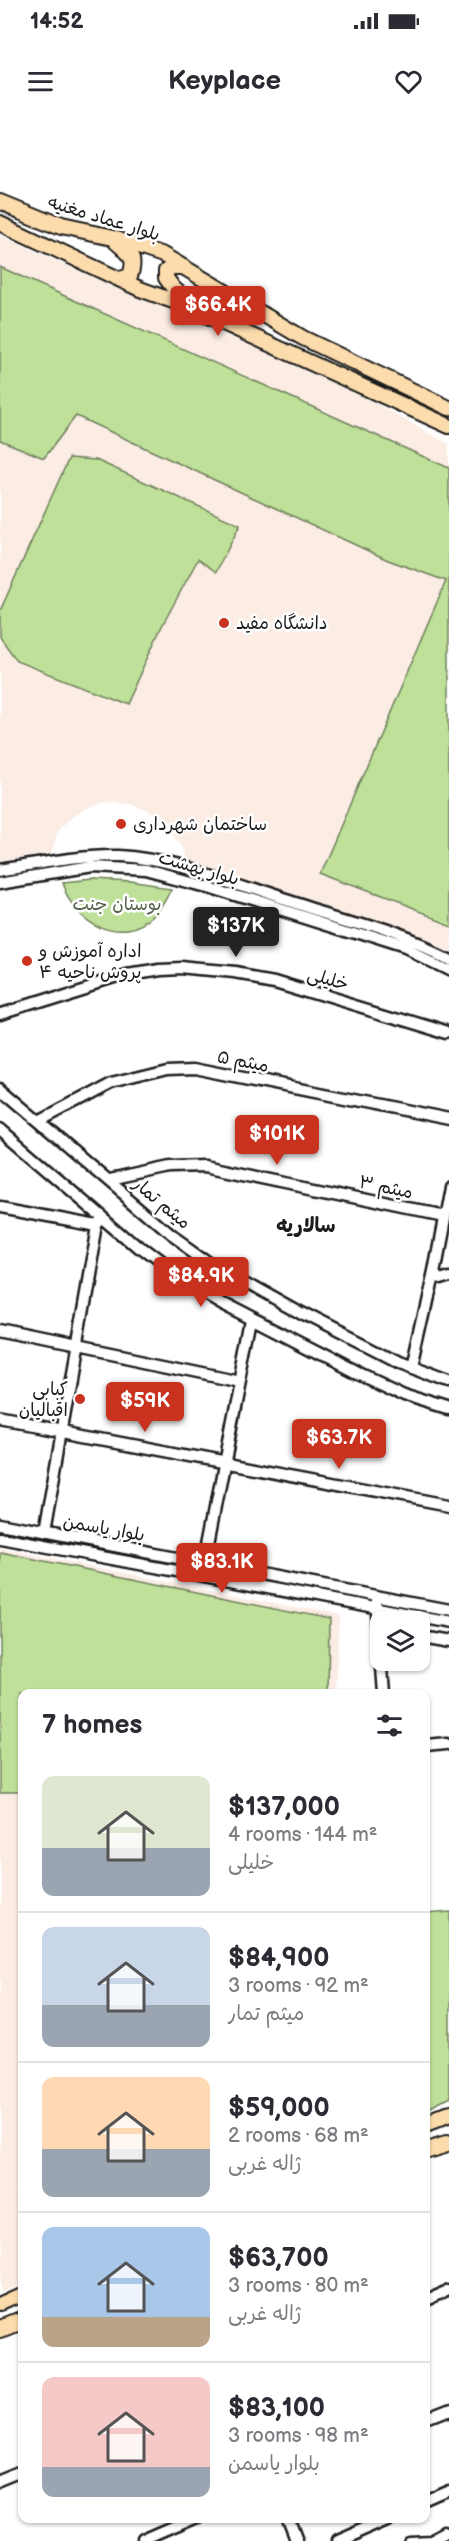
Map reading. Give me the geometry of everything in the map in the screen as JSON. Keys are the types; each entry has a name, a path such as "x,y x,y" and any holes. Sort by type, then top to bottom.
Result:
{"main road":[{"name":"بلوار عماد مغنیه","path":"0,202 62,227 112,238 162,255 303,338 449,408"},
{"path":"0,223 449,426"},
{"path":"112,238 134,259 130,276 120,279"},
{"path":"183,267 172,267 166,271 166,278 174,289 208,316"},
{"path":"430,2123 449,2116"},
{"path":"430,2148 449,2142"},
{"path":"0,2306 18,2298"},
{"path":"0,2330 18,2322"}],"street":[{"name":"بلوار بهشت","path":"0,870 91,857 118,856 148,860 200,873 410,940 449,958"},
{"name":"بلوار بهشت","path":"0,882 90,867 146,870 210,887 406,950 449,970"},
{"name":"خلیلی","path":"0,1015 128,974 157,969 210,969 274,980 449,1033"},
{"name":"میثم ۵","path":"39,1121 111,1083 159,1071 194,1068 449,1119"},
{"name":"میثم تمار","path":"0,1088 172,1234 214,1265 300,1313 411,1368 449,1382"},
{"path":"0,1129 101,1221 181,1280 252,1320 404,1395 449,1409"},
{"name":"میثم ۳","path":"110,1180 170,1167 205,1166 443,1216"},
{"path":"411,1368 449,1186"},
{"path":"0,1207 101,1221"},
{"path":"45,1533 75,1348 101,1221"},
{"path":"433,1270 439,1276 449,1273"},
{"path":"205,1563 252,1320"},
{"path":"0,1331 240,1381"},
{"path":"0,1420 449,1505"},
{"name":"بلوار یاسمن","path":"0,1524 205,1563 377,1601 449,1622"},
{"name":"بلوار یاسمن","path":"0,1538 377,1601 449,1610"},
{"path":"377,1601 378,1611"},
{"path":"430,1638 449,1641"},
{"path":"382,1671 384,1689"},
{"path":"430,1746 449,1744"},
{"path":"430,2298 449,2290"},
{"path":"430,2419 449,2412"},
{"path":"0,2483 18,2476"},
{"path":"430,2500 449,2492"},
{"path":"144,2541 185,2523"},
{"path":"289,2523 296,2541"},
{"path":"335,2541 376,2523"},
{"path":"411,2541 434,2540 449,2532"}],"shaded area":[{"name":"دانشگاه مفید","path":"0,235 121,290 197,319 373,402 449,444 449,949 418,935 187,866 181,846 167,825 151,812 131,804 105,802 89,807 63,825 57,834 52,853 0,862"},
{"path":"0,1548 339,1616 336,1689 18,1689 18,2285 0,2293"}],"green space":[{"path":"0,267 449,468 449,923 320,874 446,581 388,560 76,416 44,458 0,440"},
{"path":"69,458 96,460 240,525 216,572 198,559 162,626 126,704 17,661 0,637 0,611"},
{"name":"بوستان جنت","path":"90,880 130,882 172,888 154,916 141,925 128,929 114,929 100,925 77,908 62,883"},
{"path":"0,1552 329,1619 328,1689 18,1689 18,1793 0,1793"},
{"path":"449,1910 449,2101 430,2111 430,1912"}],"place":[{"name":"دانشگاه مفید","path":"224,623"},
{"name":"ساختمان شهرداری","path":"121,824"},
{"name":"اداره آموزش و پروش ناحیه ۴","path":"27,961"},
{"name":"کبابی اقبالیان","path":"80,1399"}],"district":[{"name":"سالاریه","path":"306,1225"}]}
